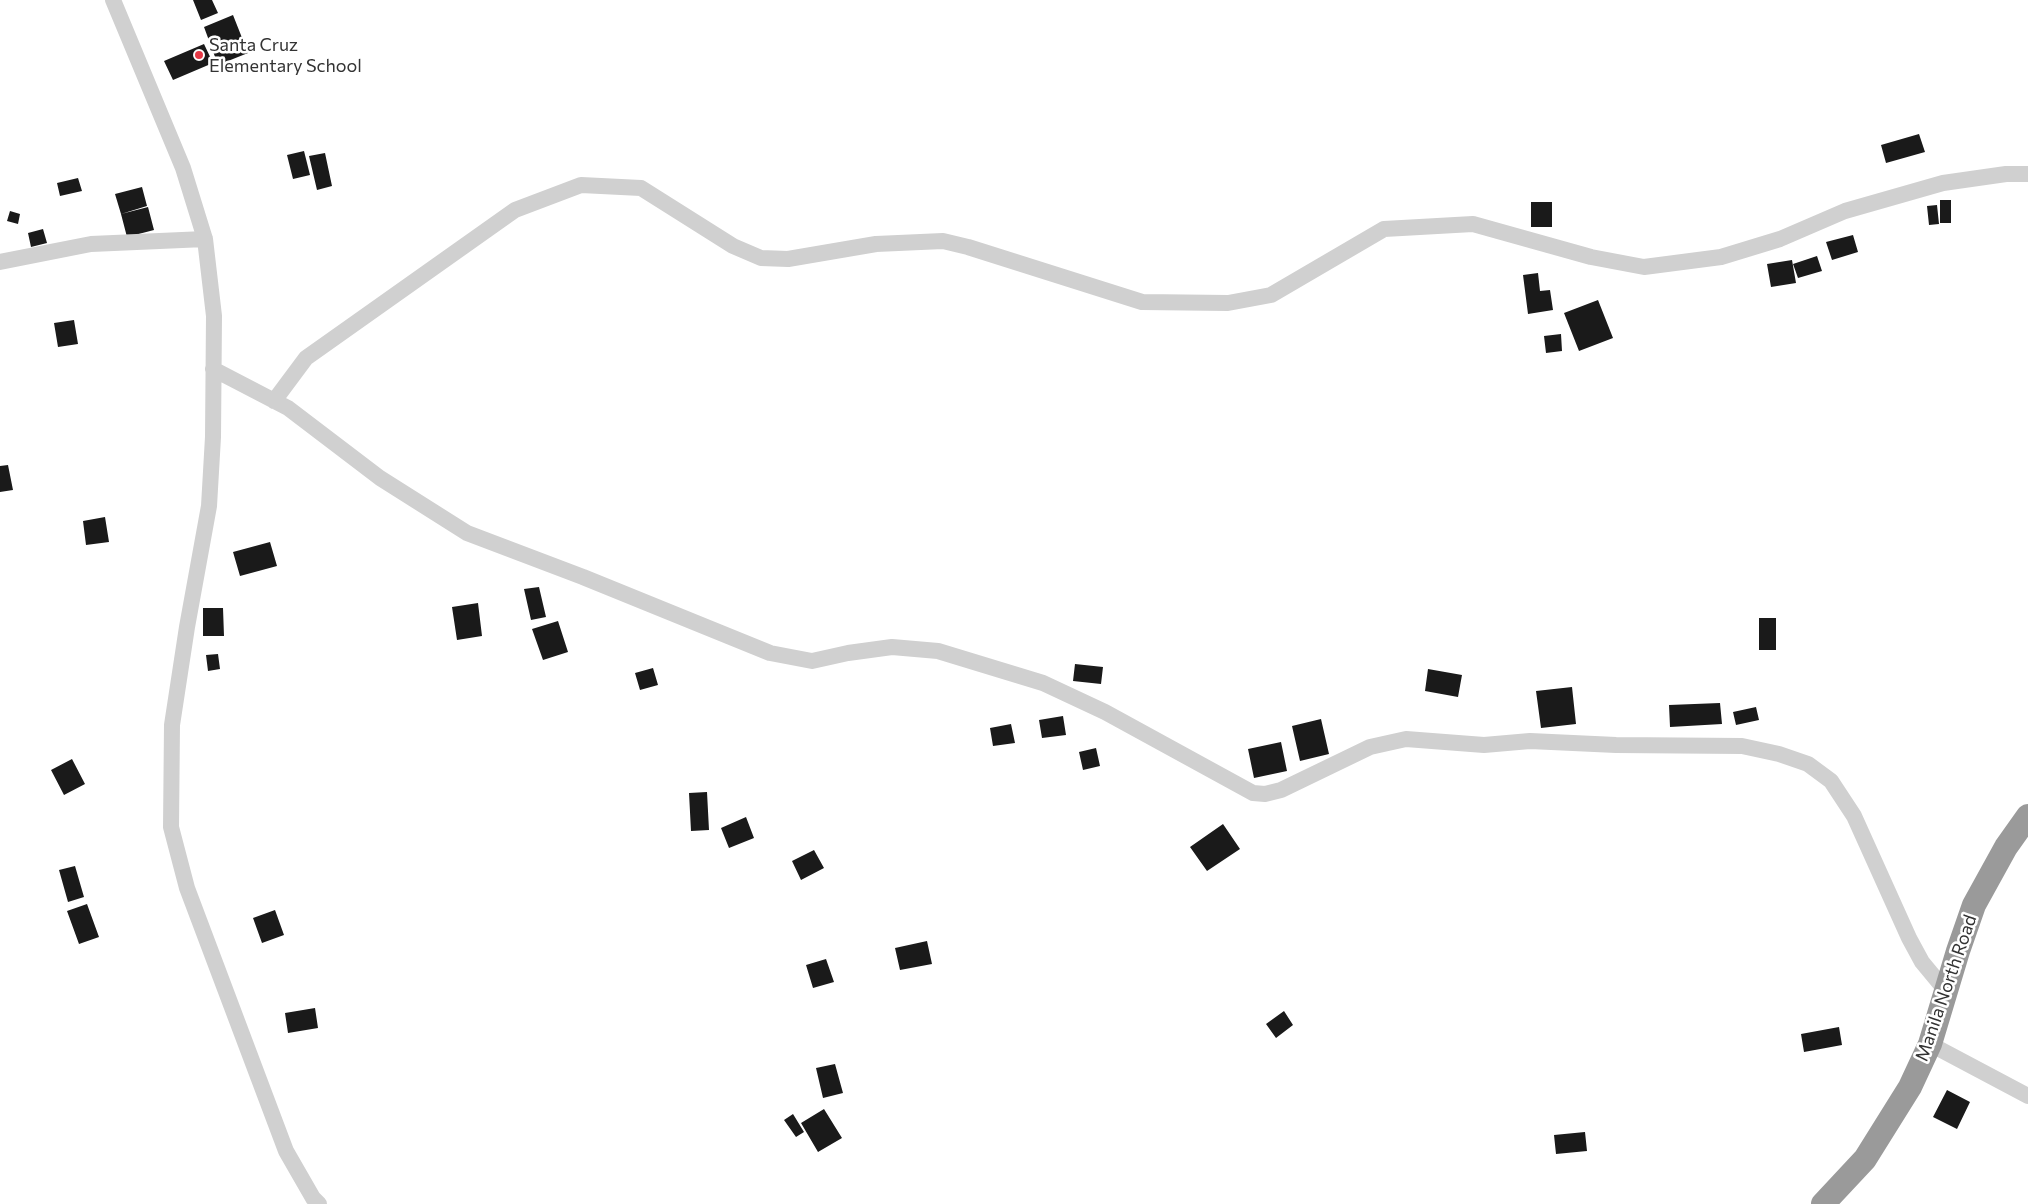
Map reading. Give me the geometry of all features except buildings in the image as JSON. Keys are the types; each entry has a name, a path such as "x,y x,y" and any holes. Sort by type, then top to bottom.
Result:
{"highway":[{"name":"Manila North Road","path":"1823,1204 1865,1159 1910,1087 1930,1044 1974,905 2006,847 2028,816"}],"street":[{"path":"113,0 170,135 205,239 214,316 209,506 187,627 172,725 171,827 186,888 286,1151 313,1198 319,1204"},
{"path":"274,401 306,358 515,210 581,185 641,188 733,246 761,258 788,259 876,244 943,241 968,247 1142,302 1228,303 1272,295 1384,229 1473,224 1591,257 1644,267 1721,257 1780,239 1844,212 1943,182 1998,174 2028,174"},
{"path":"0,262 91,244 205,239"},
{"path":"213,369 288,408 380,478 467,533 583,577 770,654 812,661 848,653 892,647 938,651 1043,683 1105,712 1253,793 1265,794 1281,790 1370,747 1406,739 1484,745 1530,741 1616,745 1742,746 1779,754 1808,764 1830,781 1854,816 1909,938 1922,962 1946,992"},
{"path":"1930,1044 2028,1096"}],"place":[{"name":"Santa Cruz Elementary School","path":"199,55"}]}
